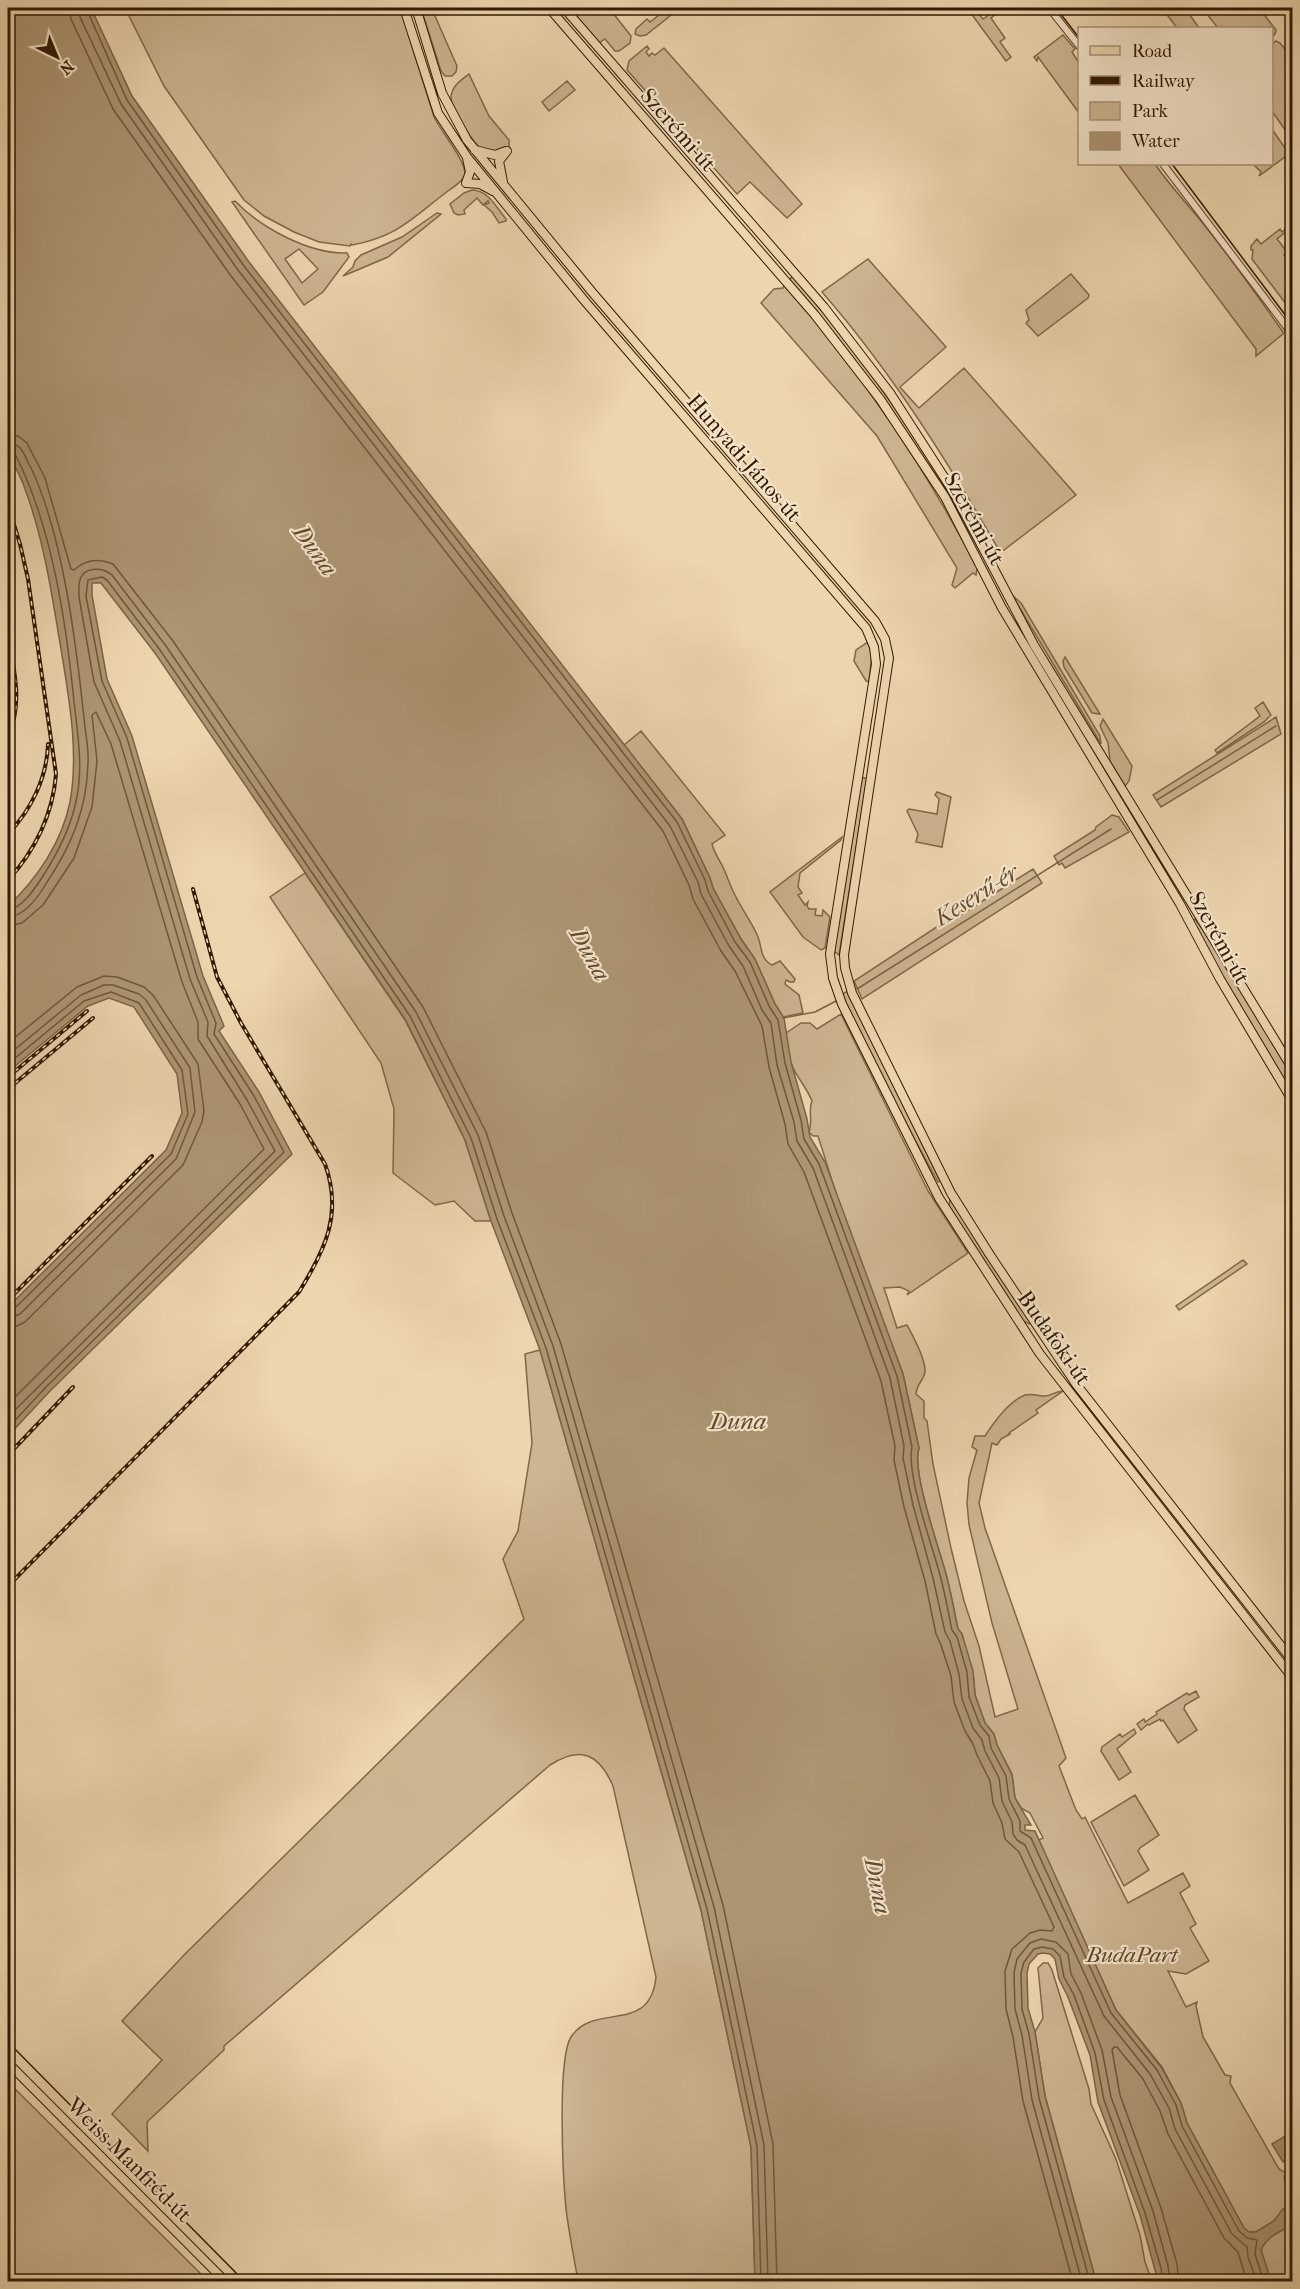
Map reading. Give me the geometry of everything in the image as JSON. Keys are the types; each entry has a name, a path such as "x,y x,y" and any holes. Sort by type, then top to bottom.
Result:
{"main road":[{"name":"Hunyadi János út","path":"404,8 438,113 467,157 584,299 867,632 874,647 876,664 832,940 831,963 836,987"},
{"name":"Hunyadi János út","path":"416,8 442,93 456,124 475,150 592,292 875,621 886,641"},
{"name":"Szerémi út","path":"549,8 815,315 886,407 945,497 1002,608 1180,904 1220,979 1293,1100"},
{"name":"Szerémi út","path":"564,8 824,307 890,393 952,491 1029,636 1293,1068"},
{"path":"475,150 495,155 507,150 499,165 504,186"},
{"path":"467,157 470,172 466,183 480,184 496,193"},
{"path":"584,299 592,292"},
{"path":"664,393 672,385"},
{"path":"697,414 697,431 706,431 717,438"},
{"path":"747,489 755,482"},
{"path":"789,539 798,531"},
{"path":"797,548 806,541"},
{"path":"858,773 871,775 889,658 886,641 867,632"},
{"path":"863,744 876,747"},
{"name":"Budafoki út","path":"871,775 846,942 845,969 848,981 951,1193 1076,1384 1293,1660"},
{"name":"Budafoki út","path":"836,987 895,1112 939,1198 1027,1334 1087,1415 1293,1677"},
{"path":"939,1198 951,1193"},
{"path":"1027,1334 1038,1326"},
{"path":"1087,1415 1095,1409"},
{"path":"1177,1529 1185,1523"},
{"path":"1251,1607 1250,1623 1263,1623 1259,1635"},
{"name":"Weiss Manfréd út","path":"8,2063 226,2282"}],"street":[{"path":"1048,8 1078,45"},
{"path":"1164,165 1293,334"}],"green space":[{"path":"125,8 400,8 434,117 458,155 465,170 465,176 404,225 382,237 350,246 319,242 294,232 264,216 244,200 164,86"},
{"path":"421,8 435,8 435,16 457,66 452,76 445,76 441,71"},
{"path":"568,8 609,8 631,36 630,43 619,51 615,51 605,39 599,43"},
{"path":"668,8 680,8 646,35 635,34 636,29 647,19 650,22"},
{"path":"967,8 974,8 983,19 999,8 1001,10 991,18 1005,38 1000,42 1011,57 1006,61"},
{"path":"1162,8 1185,8 1198,27 1176,27"},
{"path":"1202,8 1259,8 1276,30 1273,36 1273,27 1217,27"},
{"path":"1063,35 1075,49 1072,52 1078,61 1078,112 1038,57 1037,61 1034,57"},
{"path":"1276,41 1280,43 1289,54 1286,57 1292,66 1292,140 1273,112 1273,43"},
{"path":"647,46 649,49 646,52 649,56 652,53 655,55 664,48 802,204 787,218 750,182 737,194 627,70 629,61"},
{"path":"469,74 489,116 509,140 509,146 503,150 489,151 478,146 454,108 452,92 458,83"},
{"path":"567,81 575,90 549,111 542,102"},
{"path":"1273,130 1289,154 1259,176 1261,172 1254,165 1273,165"},
{"path":"1119,165 1156,165 1233,262 1283,332 1256,356 1256,349"},
{"path":"472,190 487,196 506,221 499,223 484,205 489,203 488,201 483,205 477,198 464,210 465,214 454,213 450,204"},
{"path":"235,201 258,221 286,238 317,249 347,253 349,257 323,292 304,305 232,202","holes":["299,249 318,269 302,283 285,259"]},
{"path":"437,213 441,214 388,257 343,276 361,255 402,237"},
{"path":"1292,224 1292,227 1277,239 1287,252 1284,255 1292,266 1292,305 1286,304 1252,259 1251,246 1257,239 1261,244 1280,229 1282,232"},
{"path":"868,259 946,347 900,387 919,408 964,368 1076,495 1004,550 999,550 959,482 894,384 822,292"},
{"path":"1071,274 1089,295 1088,298 1038,336 1026,323 1029,320 1026,310"},
{"path":"793,276 854,351 909,429 967,521 985,560 947,492 886,402 838,338 789,280"},
{"path":"784,285 799,299 876,401 946,511 977,568 976,575 973,573 955,588 952,585 957,568 877,436 761,303 774,289 783,288"},
{"path":"1012,595 1021,603 1100,736 1101,744"},
{"path":"868,642 872,653 869,682 866,681 854,661 856,650"},
{"path":"1065,657 1100,714 1092,713 1064,667"},
{"path":"1263,702 1271,715 1217,753 1215,750 1260,716 1255,708"},
{"path":"1276,717 1281,734 1161,807 1153,795"},
{"path":"1103,719 1132,766 1129,781 1125,786 1110,761 1108,743 1100,726"},
{"path":"641,731 725,835 712,844 715,852 756,932 765,960 772,965 780,961 795,979 794,982 786,980 785,984 799,995 803,1013 783,1017 755,959 741,939 713,888 682,819 624,745"},
{"path":"862,777 867,779 839,955 834,951"},
{"path":"937,792 951,797 942,847 916,842 918,834 907,811 909,809 937,814 939,799 935,795"},
{"path":"1112,815 1119,817 1129,832 1065,868 1062,863 1059,865 1054,856 1095,830"},
{"path":"842,837 800,873 798,887 802,893 798,895 805,905 808,902 809,909 816,909 815,915 822,916 823,910 830,917 825,948 821,950 803,937 770,892"},
{"path":"1033,869 1042,883 862,999 854,981 952,917 954,919"},
{"path":"305,873 405,1020 465,1140 491,1221 475,1221 454,1201 435,1205 393,1173 394,1109 381,1063 270,897"},
{"path":"1195,919 1217,949 1292,1074 1292,1094 1222,976 1193,920"},
{"path":"848,991 940,1181 938,1182 853,1018 842,994"},
{"path":"841,1014 928,1191 968,1253 907,1295 909,1291 900,1287 884,1288 897,1328 907,1325 919,1348 925,1367 916,1394 924,1401 924,1418 927,1421 933,1464 951,1548 964,1601 979,1646 995,1717 1018,1709 992,1623 969,1525 967,1503 969,1478 977,1450 972,1447 975,1436 985,1436 1002,1412 1019,1398 1028,1394 1047,1396 1063,1391 1036,1410 1038,1413 1001,1439 997,1445 992,1443 979,1503 985,1528 1066,1758 1059,1766 1076,1810 1082,1819 1085,1817 1128,1903 1183,1873 1190,1886 1180,1893 1196,1924 1190,1928 1209,1961 1186,1974 1168,1971 1186,2007 1197,2002 1203,2037 1225,2075 1231,2076 1230,2083 1279,2169 1286,2173 1284,2178 1287,2185 1292,2187 1292,2206 1283,2209 1274,2221 1256,2232 1249,2232 1244,2228 1187,2123 1181,2103 1162,2067 1116,2010 1040,1845 1039,1840 1043,1838 1030,1813 1021,1808 1015,1798 1012,1774 994,1734 985,1723 975,1695 974,1680 962,1634 958,1629 948,1581 922,1491 919,1448 903,1374 840,1206 818,1136 813,1136 809,1132 812,1101 793,1068 789,1056 786,1033 801,1023 810,1023 817,1029"},
{"path":"950,1199 1031,1322 1030,1324 1023,1321 949,1207"},
{"path":"1243,1260 1247,1264 1179,1310 1176,1306"},
{"path":"540,1350 701,1910 751,2147 755,2281 578,2281 566,2209 564,2172 562,2093 567,2049 571,2037 581,2027 594,2021 633,2012 644,2006 652,1995 656,1977 613,1786 602,1766 588,1756 571,1755 550,1765 224,2046 224,2050 147,2122 148,2151 112,2114 162,2060 122,2021 185,1954 524,1619 503,1559 518,1531 532,1443 525,1354"},
{"path":"1196,1691 1199,1697 1185,1705 1184,1709 1197,1730 1178,1743 1163,1720 1148,1724 1141,1730 1137,1724 1144,1719 1145,1722 1157,1714 1156,1712 1187,1693 1189,1695"},
{"path":"1134,1729 1136,1733 1117,1749 1131,1772 1119,1780 1101,1751 1102,1747 1120,1734 1122,1737"},
{"path":"1135,1795 1159,1835 1138,1851 1149,1870 1124,1886 1091,1822"},
{"name":"BudaPart","path":"1043,1963 1048,1963 1052,1970 1089,2089 1091,2104 1116,2159 1152,2281 1096,2281 1045,2096 1035,2032 1043,2018 1038,1968"},
{"path":"8,2082 208,2281 8,2281"},
{"path":"1292,2225 1292,2281 1271,2281 1261,2250 1270,2238"}],"water":[{"name":"Duna","path":"8,8 91,8 132,96 249,262 682,819 713,888 741,939 755,959 775,1004 784,1018 791,1062 810,1137 825,1162 903,1374 919,1448 922,1491 948,1581 958,1629 962,1634 973,1671 975,1695 985,1723 994,1734 1012,1775 1015,1798 1031,1825 1025,1825 1025,1830 1035,1831 1116,2010 1161,2067 1181,2103 1187,2123 1244,2228 1249,2232 1256,2232 1274,2221 1283,2209 1292,2206 1292,2225 1270,2238 1261,2250 1271,2281 1158,2281 1140,2215 1098,2102 1090,2055 1059,1979 1055,1959 1050,1954 1043,1953 1038,1954 1029,1964 1028,2008 1035,2032 1045,2096 1096,2281 755,2281 751,2147 701,1910 540,1350 491,1221 465,1140 405,1019 155,653 101,583 92,583 92,595 107,679 132,736 203,976 224,1026 219,1031 259,1092 292,1154 50,1391 8,1436 8,1307 166,1150 182,1113 177,1074 134,1007 109,998 88,1006 8,1072 8,906 29,884 55,845 70,802 74,764 70,706 47,568 32,508 8,452"},
{"path":"1292,2132 1292,2157 1283,2162 1272,2144"}],"waterway":[{"name":"Keserű-ér","path":"1285,721 1292,716"},
{"name":"Keserű-ér","path":"1157,800 1276,726"},
{"name":"Keserű-ér","path":"857,989 1111,829"},
{"name":"Keserű-ér","path":"783,1018 815,1012 836,1001"}],"tram line":[{"path":"1056,8 1078,36"},
{"path":"1173,165 1292,324"},
{"path":"8,2042 245,2282"}],"railway":[{"path":"8,505 28,579 56,774 51,803 41,831 18,869 8,880"},
{"path":"8,634 16,685 13,723 8,735"},
{"path":"8,834 24,815 36,793 45,769 48,744"},
{"path":"8,1586 299,1292 317,1261 329,1231 332,1199 325,1164 241,1023 217,977 193,889"},
{"path":"8,1077 87,1011"},
{"path":"8,1089 93,1018"},
{"path":"8,1142 13,1137"},
{"path":"8,1300 152,1156"},
{"path":"8,1455 73,1387"}]}
